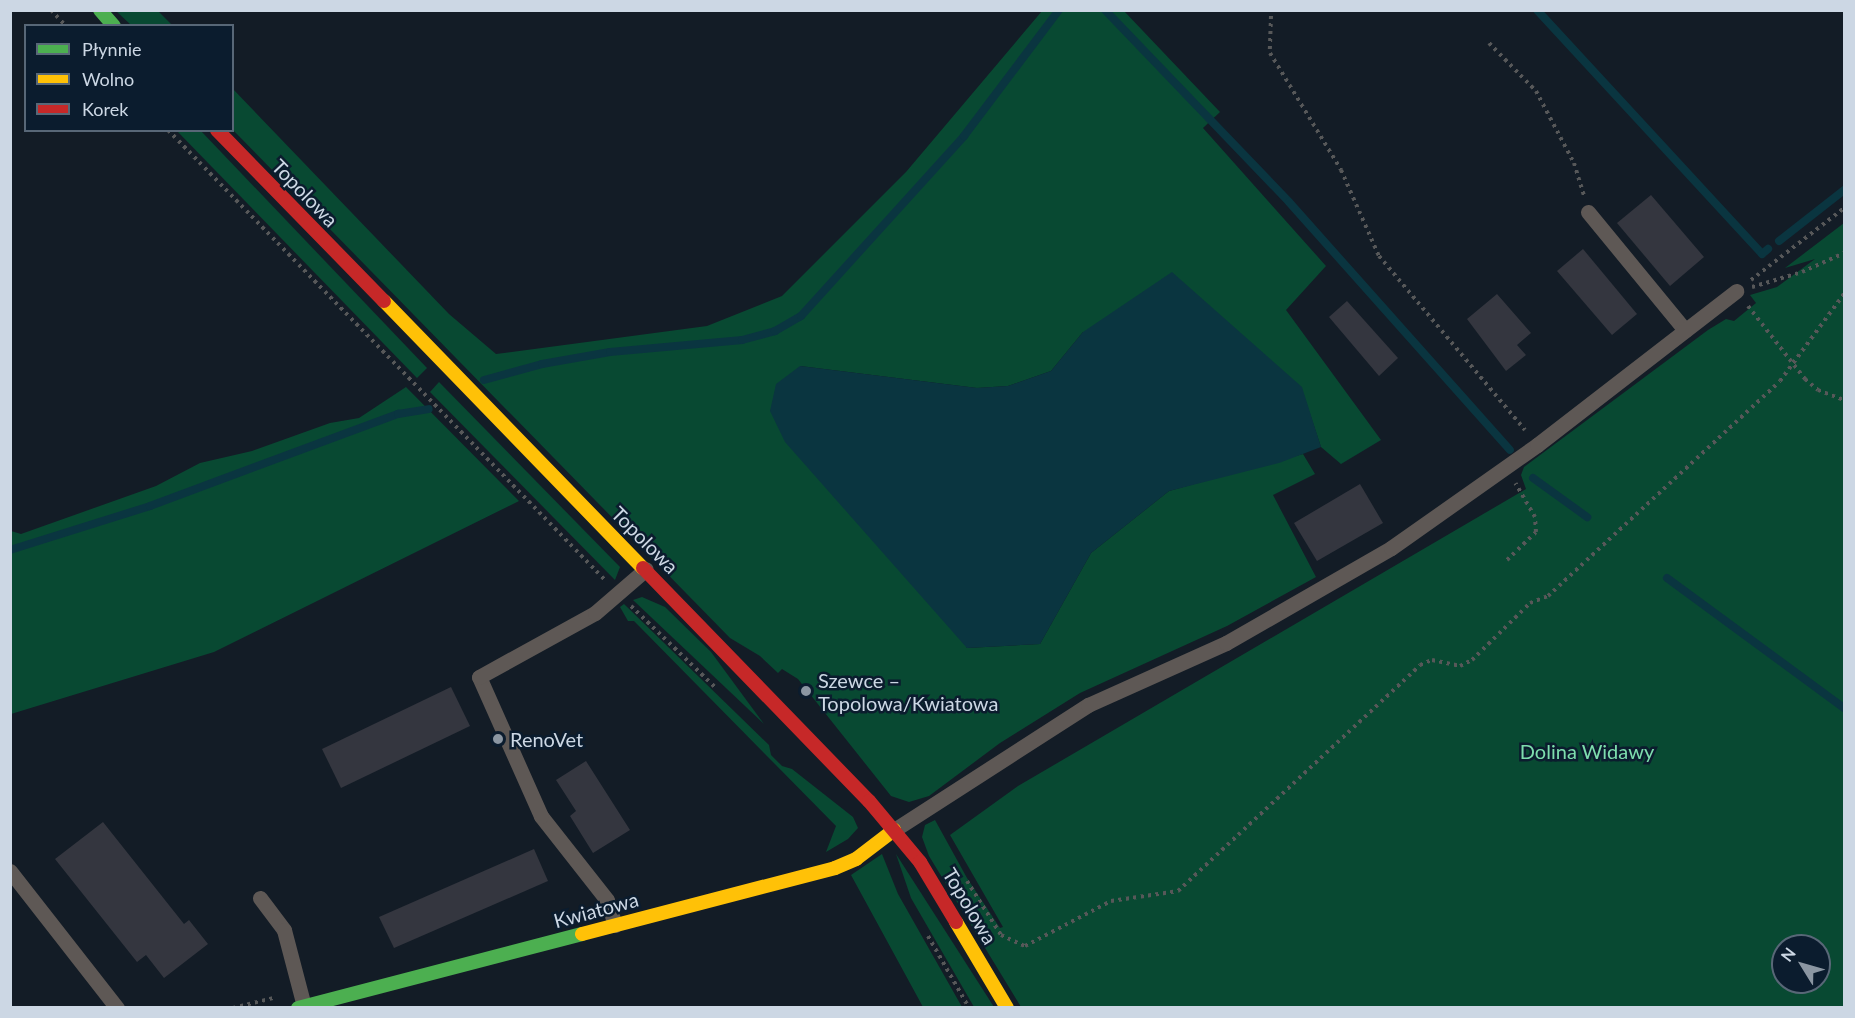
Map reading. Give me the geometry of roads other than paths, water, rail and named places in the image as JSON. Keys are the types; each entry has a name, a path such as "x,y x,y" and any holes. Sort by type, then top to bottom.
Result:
{"main road":[{"path":"100,10 112,24"},
{"name":"Topolowa","path":"219,132 789,715 894,830 935,884 1007,1008"},
{"name":"Kwiatowa","path":"301,1007 835,868 870,849 894,830"}],"lane":[{"path":"1588,212 1685,330"},
{"path":"894,830 1088,705 1226,643 1391,548 1537,445 1736,291"},
{"path":"615,925 607,900 541,816 478,677 595,613 646,568"},
{"path":"10,871 117,1008"},
{"path":"260,898 284,930 301,1007"}],"water":[{"path":"1172,272 1302,387 1321,447 1279,463 1169,491 1091,553 1040,644 967,648 785,442 770,411 776,384 800,366 977,388 1008,386 1051,371 1083,332"}],"waterway":[{"path":"484,380 542,364 610,352 742,340 775,331 801,316 964,136 1059,10"},
{"path":"1105,10 1289,202 1510,450"},
{"path":"1537,10 1762,254 1768,249"},
{"path":"1779,241 1844,190"},
{"path":"10,550 150,506 398,414 429,409"},
{"path":"1533,478 1587,517"},
{"path":"1667,578 1844,708"}],"place":[{"name":"Szewce – Topolowa/Kwiatowa","path":"806,691"},
{"name":"RenoVet","path":"498,739"}],"park label":[{"name":"Dolina Widawy","path":"1587,751"}]}
